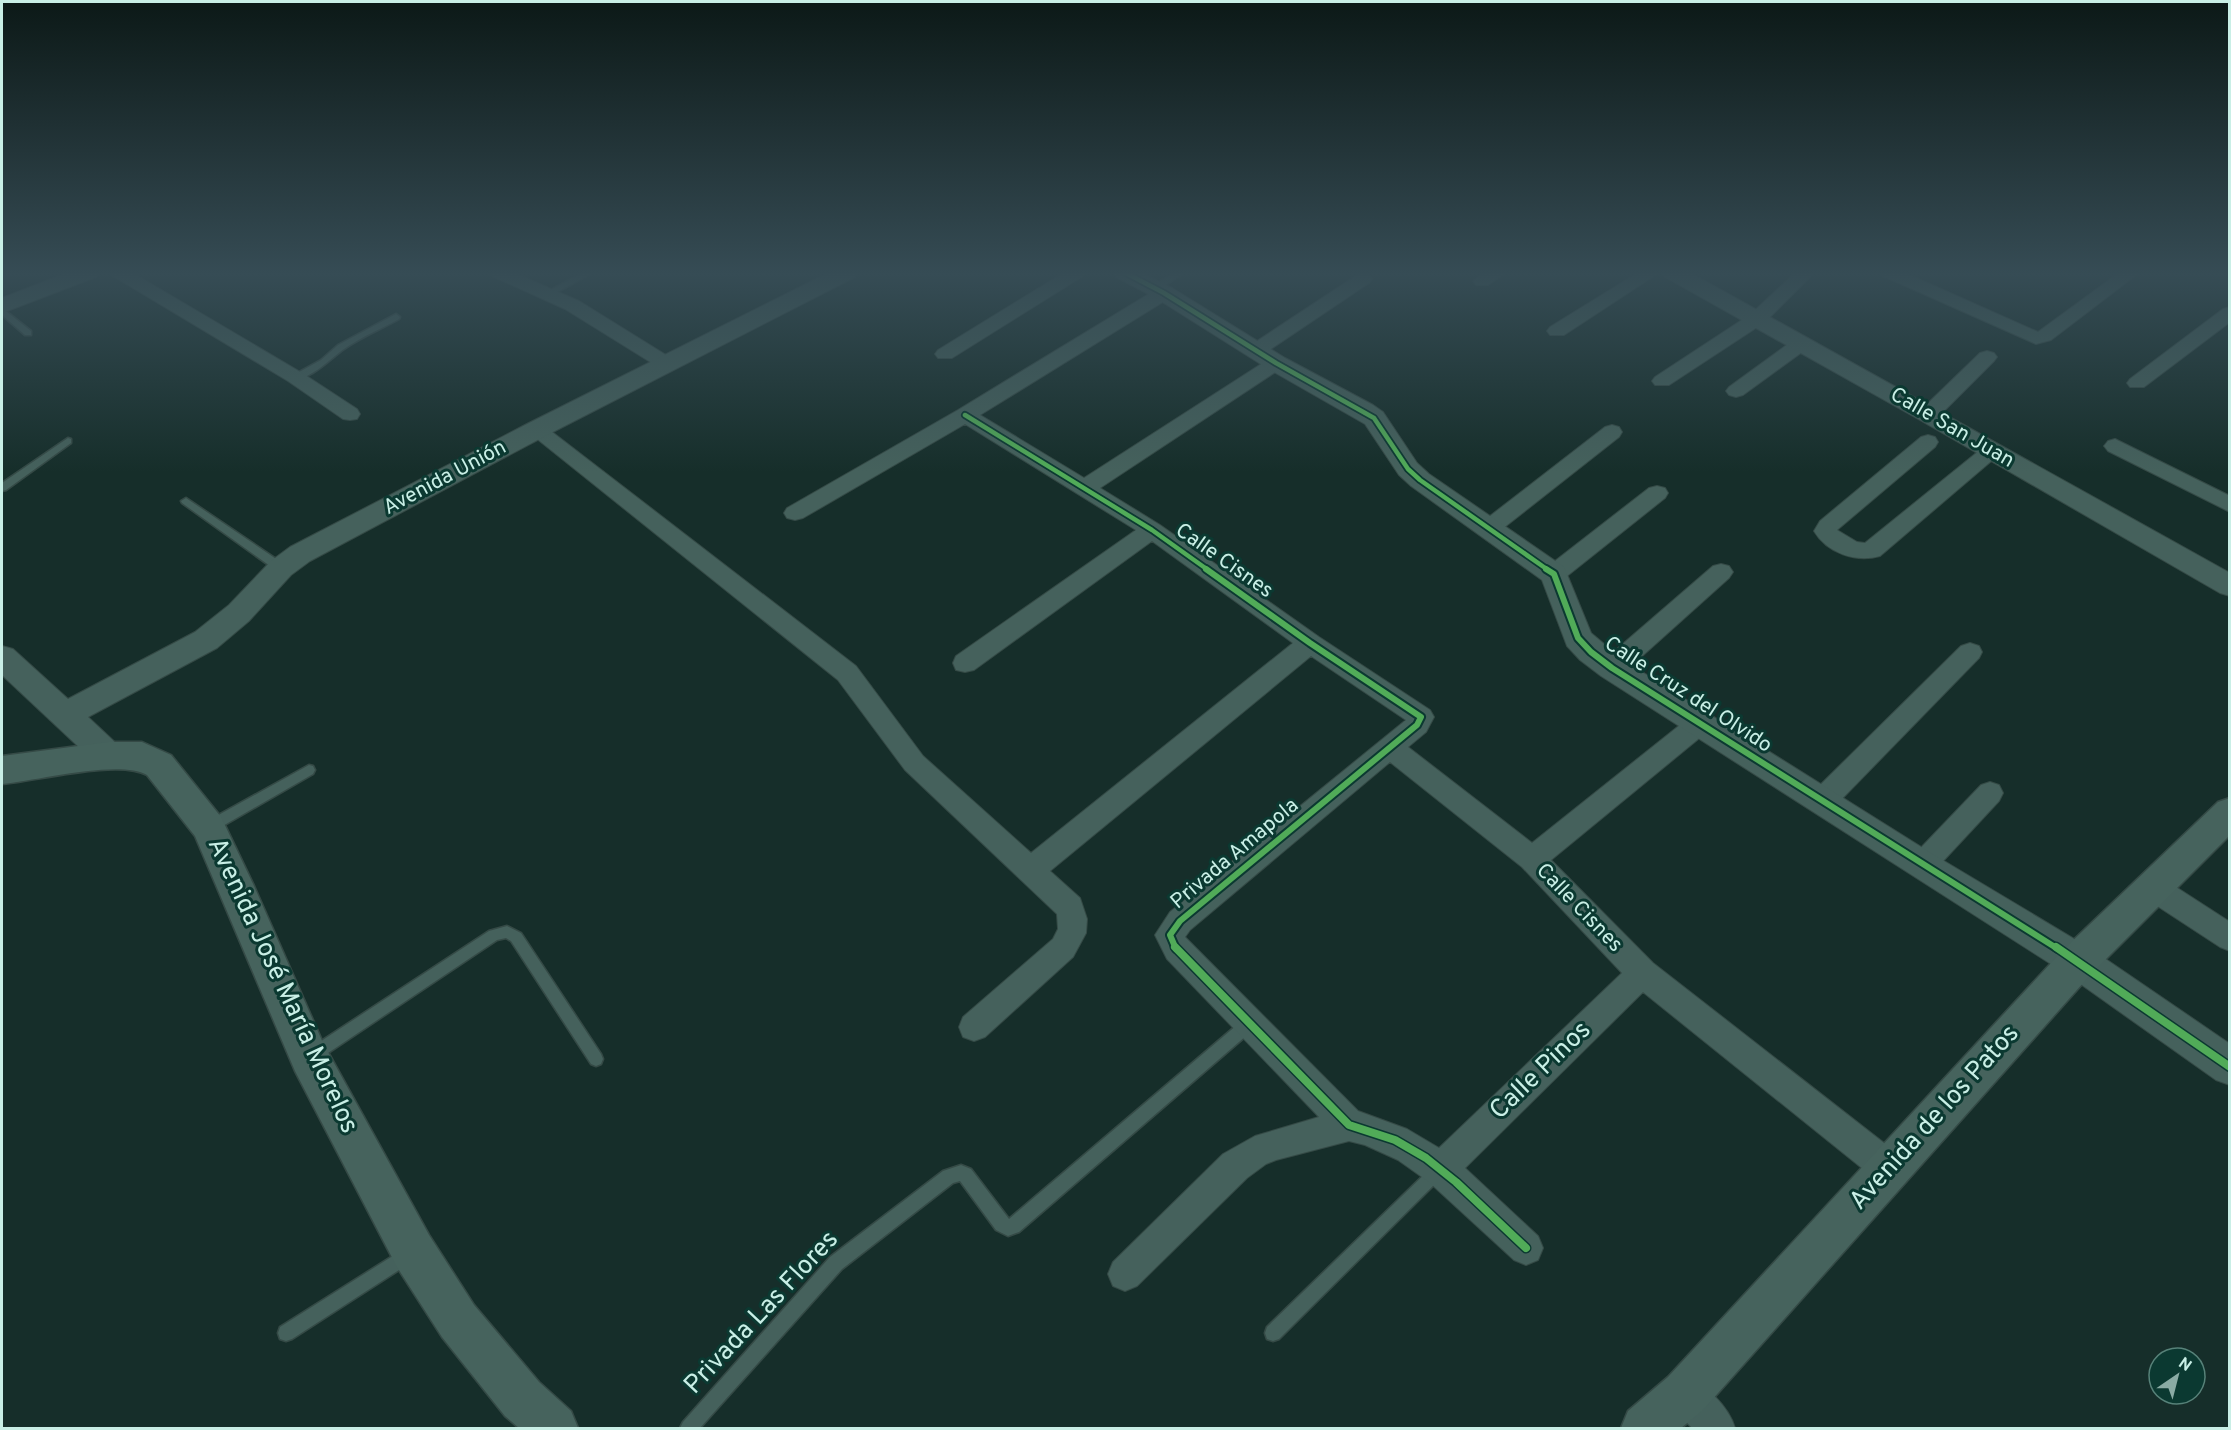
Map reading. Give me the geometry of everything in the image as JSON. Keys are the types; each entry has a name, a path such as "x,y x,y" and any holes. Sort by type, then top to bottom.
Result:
{"main road":[{"name":"Avenida José María Morelos","path":"2,770 109,756 142,756 159,765 208,827 236,886 309,1057 413,1251 458,1321 522,1399 554,1428"},
{"name":"Avenida de los Patos","path":"1645,1428 1685,1394 2078,961 2229,812"}],"street":[{"path":"231,339 295,377 350,414"},
{"path":"626,339 667,364"},
{"name":"Avenida Unión","path":"65,715 206,640 239,613 281,568 334,535 716,339"},
{"path":"945,354 970,339"},
{"path":"795,513 966,415 1082,339"},
{"path":"1240,339 1265,357 1369,414 1408,469 1554,574 1657,493"},
{"path":"1086,487 1288,339"},
{"path":"1662,381 1726,339"},
{"name":"Calle San Juan","path":"1794,339 2229,586"},
{"path":"2137,383 2195,339"},
{"path":"1736,391 1802,343"},
{"path":"1929,414 1987,357"},
{"name":"Calle Cisnes","path":"966,415 1086,487 1152,530 1310,643 1418,712 1421,717 1417,726 1390,748 1532,859 1642,973 1890,1169"},
{"path":"536,430 847,673 860,688 891,736 914,763 1070,908 1074,919 1074,932 1063,948 974,1027"},
{"path":"1489,528 1612,432"},
{"path":"1928,442 1828,526 1825,531 1855,550 1865,552 1872,550 1992,451"},
{"path":"2115,446 2229,506"},
{"path":"965,663 1152,530"},
{"path":"1612,668 1721,572"},
{"name":"Calle Cruz del Olvido","path":"1554,574 1578,638 1591,652 1612,668 2078,961 2229,1067"},
{"path":"1029,871 1310,643"},
{"path":"1822,801 1970,652"},
{"path":"2,657 109,756"},
{"path":"1532,859 1699,724"},
{"name":"Privada Amapola","path":"1249,1024 1177,950 1170,935 1180,921 1390,748"},
{"path":"1922,865 1990,793"},
{"path":"2152,887 2229,938"},
{"name":"Calle Pinos","path":"1440,1169 1642,973"},
{"path":"1249,1024 1349,1125"},
{"path":"1125,1274 1235,1166 1255,1152 1349,1125 1377,1132 1409,1148 1440,1169 1526,1248"},
{"path":"1685,1394 1717,1428"}],"lane":[{"path":"295,377 324,362 341,347 356,339"},
{"path":"2,488 68,441"},
{"path":"186,501 281,568"},
{"path":"208,827 309,770"},
{"path":"309,1057 494,935 507,932 516,937 596,1059"},
{"name":"Privada Las Flores","path":"689,1428 836,1263 949,1177 961,1173 969,1179 1002,1224 1008,1228 1013,1226 1249,1024"},
{"path":"1273,1333 1440,1169"},
{"path":"286,1333 413,1251"}],"cycle path":[{"path":"1237,339 1374,418 1408,469 1420,480 1554,574 1578,638 1591,652 1612,668 2078,961 2230,1067"},
{"path":"965,415 1152,530 1310,643 1421,717 1417,725 1180,921 1170,935 1177,950 1349,1125 1395,1140 1426,1158 1456,1182 1526,1248"}]}
